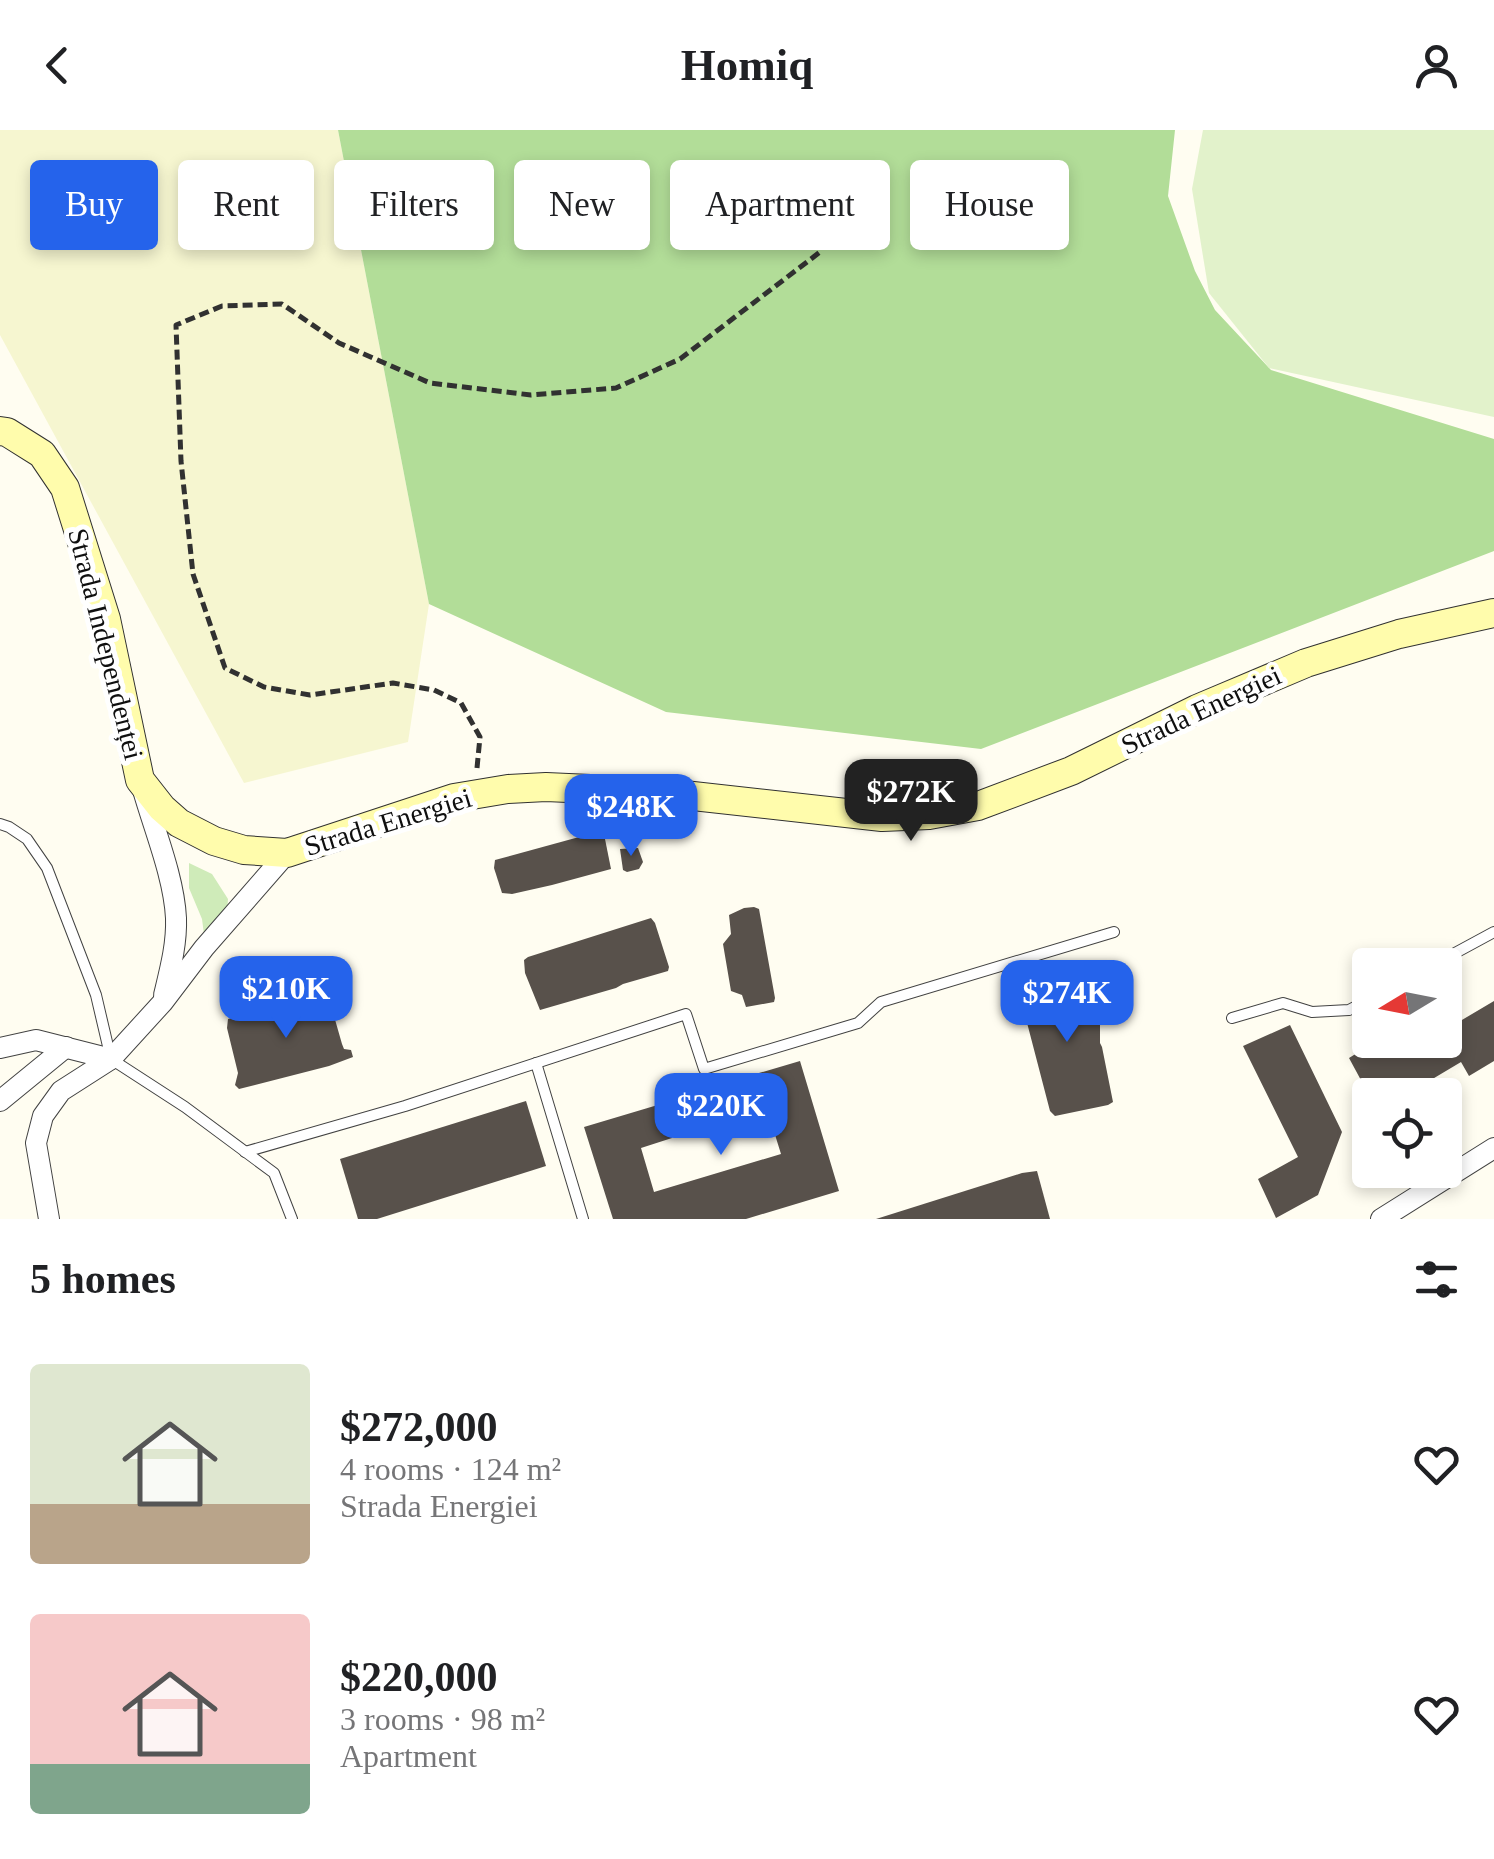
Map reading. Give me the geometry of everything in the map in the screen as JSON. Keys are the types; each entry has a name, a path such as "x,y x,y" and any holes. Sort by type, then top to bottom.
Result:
{"street":[{"name":"Strada Independenței","path":"0,430 42,454 65,488 106,620 140,780 180,824 244,850 286,854"},
{"name":"Strada Energiei","path":"49,1219 36,1143 42,1116 61,1090 111,1058 163,1002 286,854 385,819 508,789 657,792 882,817 929,815 978,806 1071,771 1197,709 1306,663 1398,634 1494,613"},
{"path":"140,780 176,916 163,1002"},
{"path":"0,1048 36,1040 111,1058"},
{"path":"0,1101 66,1047"},
{"path":"1381,1219 1494,1148"}],"lane":[{"path":"0,824 27,839 47,868 96,995 111,1058 274,1172 292,1219"},
{"path":"246,1152 405,1106 686,1014 704,1069 858,1023 882,1002 1114,932"},
{"path":"1462,949 1494,932"},
{"path":"1232,1018 1283,1004 1312,1012 1352,1008"},
{"path":"536,1064 583,1219"}],"path":[{"path":"471,795 480,737 461,702 434,690 393,684 310,694 295,692 264,687 225,668 193,574 181,461 176,325 222,306 282,304 339,344 430,383 531,395 616,388 680,359 820,252"}],"green space":[{"path":"0,130 338,130 344,160 334,160 334,250 361,250 429,604 408,742 244,783 0,335"},
{"path":"338,130 1175,130 1168,196 1195,271 1215,310 1271,370 1494,439 1494,551 981,749 666,712 429,604 361,250 494,250 494,160 344,160"},
{"path":"1203,130 1494,130 1494,417 1269,368 1209,293 1192,189"},
{"path":"189,863 212,874 228,899 226,928 205,942 202,919 189,888"}],"building":[{"path":"590,834 604,834 611,869 512,894 502,893 495,860"},
{"path":"638,848 643,862 639,869 623,870 620,849"},
{"path":"759,909 775,998 774,1002 746,1007 742,995 731,991 723,944 731,934 729,915"},
{"path":"651,918 668,971 540,1010 525,973 524,960"},
{"path":"1082,977 1100,1020 1100,1043 1113,1102 1055,1116 1050,1111 1019,992 1024,987 1058,978"},
{"path":"315,995 328,995 344,1049 351,1050 353,1057 239,1089 235,1085 238,1073 228,1019"},
{"path":"1494,1001 1494,1061 1469,1076 1461,1062 1434,1078 1360,1078 1349,1058 1462,1058 1462,1020"},
{"path":"1290,1025 1342,1132 1318,1195 1276,1218 1258,1179 1298,1157 1243,1046"},
{"path":"800,1061 839,1191 746,1219 613,1219 584,1127 661,1104 672,1138 641,1148 654,1192 781,1154 767,1109 733,1118 722,1084"},
{"path":"526,1101 546,1166 377,1219 358,1219 340,1159"},
{"path":"1037,1171 1050,1219 876,1219 1022,1173"}]}
